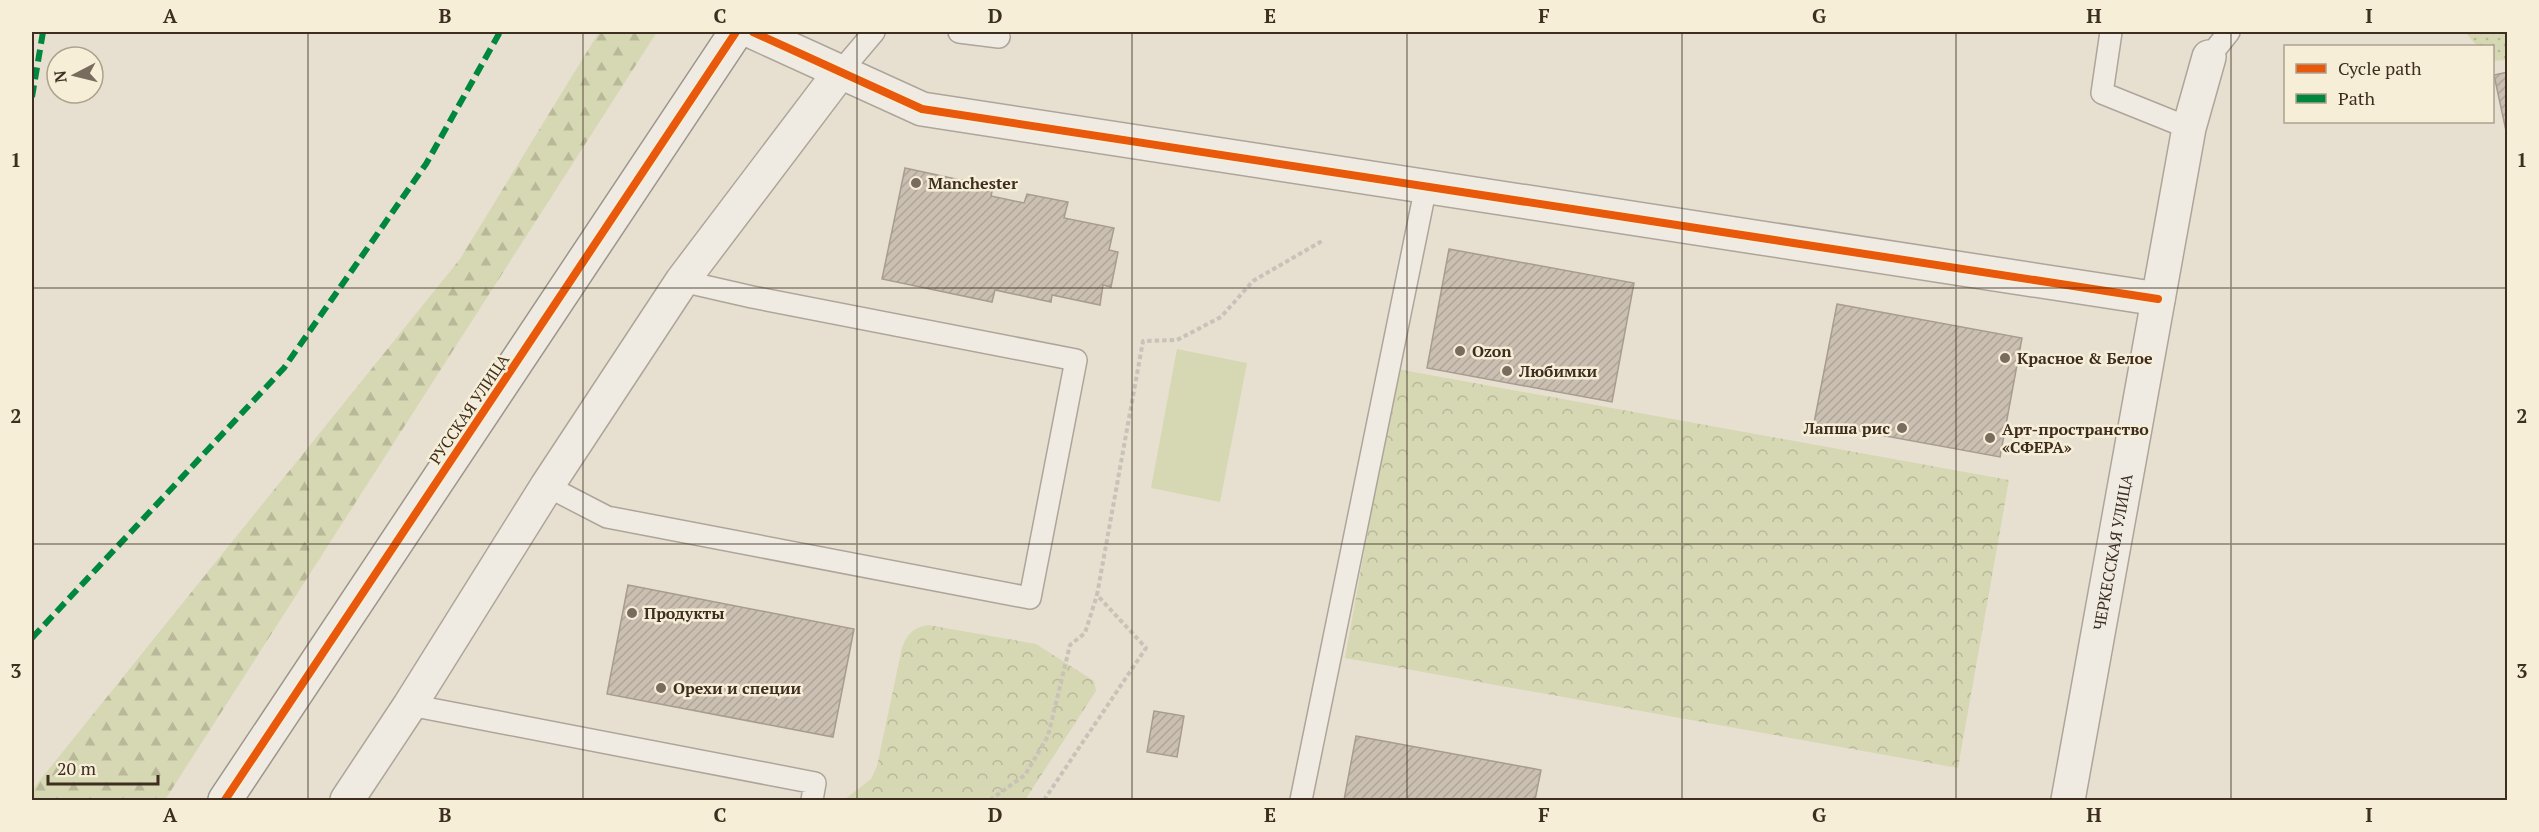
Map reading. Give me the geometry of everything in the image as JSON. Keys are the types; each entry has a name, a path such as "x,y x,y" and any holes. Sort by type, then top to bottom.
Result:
{"street":[{"name":"РУССКАЯ УЛИЦА","path":"225,801 736,32"},
{"path":"753,32 922,109 2158,299"},
{"name":"ЧЕРКЕССКАЯ УЛИЦА","path":"2068,801 2189,128 2209,57"},
{"path":"347,801 547,486 682,280 841,71"}],"lane":[{"path":"841,71 874,32"},
{"path":"959,32 999,37"},
{"path":"2110,32 2102,93 2189,128"},
{"path":"2209,57 2229,32"},
{"path":"1301,801 1426,186"},
{"path":"547,486 607,517 1030,598 1076,360 752,297 682,280"},
{"path":"410,705 815,783 812,801"}],"path":[{"path":"990,801 1025,775 1048,736 1070,645 1085,633 1097,595 1143,341 1177,340 1221,317 1253,280 1322,241"},
{"path":"1044,801 1146,648 1097,595"}],"green space":[{"path":"599,32 657,32 165,800 32,800 32,790 460,259"},
{"path":"2465,32 2507,32 2507,60 2494,61 2494,45 2476,45"},
{"path":"1177,349 1247,363 1220,502 1151,488"},
{"path":"1397,369 2009,480 1958,768 1345,658"},
{"path":"928,625 1036,644 1094,681 1096,691 1025,800 844,800 871,779 877,766 902,648 912,632"}],"building":[{"path":"2508,72 2508,140 2494,75"},
{"path":"905,168 993,187 991,196 1024,203 1027,194 1068,202 1064,218 1114,228 1109,250 1118,252 1111,287 1103,285 1100,305 1052,295 1051,302 995,290 992,302 882,279"},
{"path":"1449,249 1634,283 1612,402 1427,368"},
{"path":"1837,304 2022,338 2000,457 1814,423"},
{"path":"628,585 854,629 833,737 607,694"},
{"path":"1154,711 1184,716 1177,757 1147,752"},
{"path":"1356,736 1541,770 1535,800 1344,800"}],"marked path":[{"path":"32,97 43,32"},
{"path":"32,638 284,368 426,164 500,32"}],"cycle path":[{"path":"225,800 736,32"},
{"path":"753,32 922,109 2158,299"}],"place":[{"name":"Manchester","path":"916,183"},
{"name":"Ozon","path":"1460,351"},
{"name":"Красное & Белое","path":"2005,358"},
{"name":"Любимки","path":"1507,371"},
{"name":"Лапша рис","path":"1902,428"},
{"name":"Арт-пространство «СФЕРА»","path":"1990,438"},
{"name":"Продукты","path":"632,613"},
{"name":"Орехи и специи","path":"661,688"}]}
